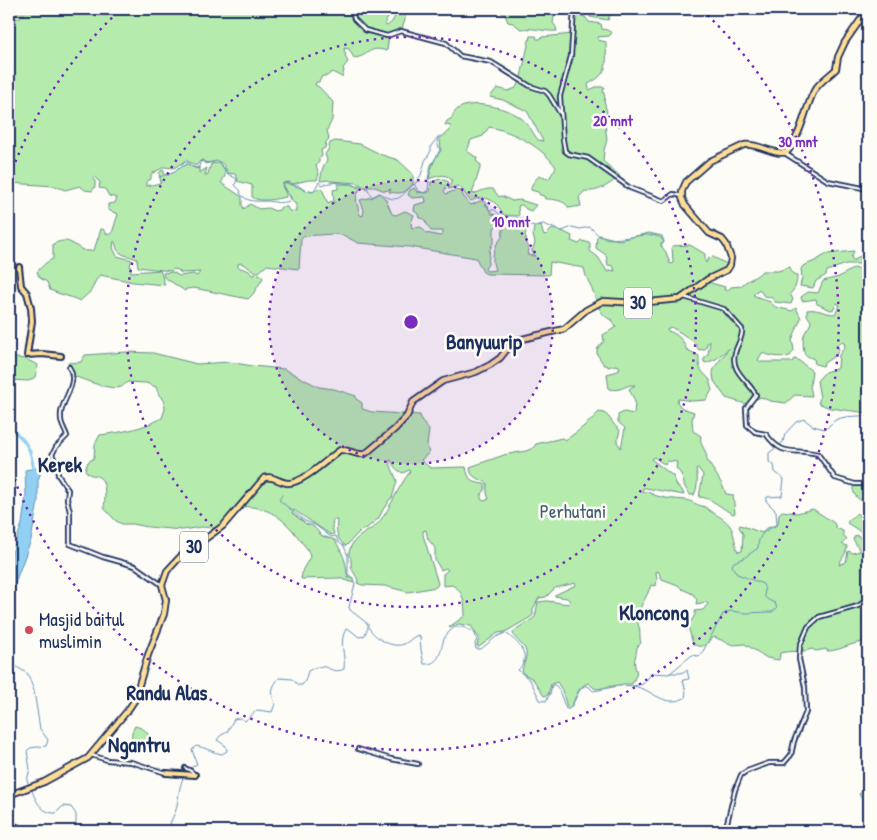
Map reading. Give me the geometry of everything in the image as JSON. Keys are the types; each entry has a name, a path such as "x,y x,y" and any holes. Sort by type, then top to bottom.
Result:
{"highway":[{"path":"684,298 705,281 727,270 730,266 731,258 724,241 709,233 685,205 682,196 684,184 707,163 742,145 750,144 785,153 791,147 814,91 836,69 838,57 845,42 868,9"},
{"name":"30","path":"162,585 165,573 172,564 223,526 264,478 270,477 285,483 293,483 323,466 340,450 344,449 359,455 364,454 395,429 407,416 412,402 433,387 448,379 480,370 500,358 512,343 518,340 564,329 584,311 602,302 638,303 684,298"},
{"path":"9,795 48,780 91,755 134,701 148,655 164,614 166,600 162,585"}],"main road":[{"path":"19,267 21,286 27,293 31,308 28,355 61,356"},
{"path":"166,773 190,772 195,775"},
{"path":"10,824 24,831"}],"street":[{"path":"355,9 354,21 365,30 387,36 401,31 446,43 460,56 485,60 502,67 530,86 546,92 561,114"},
{"path":"574,9 572,56 560,93 563,140 566,152 588,158 634,191 664,201 673,194 682,196"},
{"path":"785,153 797,159 828,181 868,189"},
{"path":"684,298 724,309 742,330 742,335 735,352 734,364 737,371 756,395 746,408 747,424 754,431 766,434 777,446 784,450 818,454 835,478 856,484 868,484"},
{"path":"69,367 73,374 72,381 64,401 61,416 62,427 67,435 56,447 52,455 56,462 58,475 68,490 70,544 103,557 135,566 162,585"},
{"path":"729,831 727,823 735,790 741,775 769,763 784,763 790,756 794,740 806,712 805,686 798,659 800,646 809,626 819,616 858,606 868,600"},
{"path":"358,749 391,759 418,764"},
{"path":"91,755 107,760 131,762 166,773"},
{"path":"185,768 190,772"}],"green space":[{"name":"Perhutani","path":"9,9 395,9 385,22 387,26 392,22 399,9 405,9 405,20 402,29 389,34 387,51 376,49 354,58 349,49 344,48 348,62 343,68 342,77 332,72 327,76 322,76 319,82 316,82 315,85 333,102 332,120 327,130 329,139 326,142 325,148 321,150 322,156 316,166 319,174 317,180 292,184 289,182 283,183 282,186 286,197 260,200 252,197 252,185 237,181 238,179 235,174 228,173 222,163 200,161 196,166 186,160 174,168 164,167 151,174 151,179 146,182 146,186 161,183 159,173 162,170 164,174 168,175 187,164 196,168 199,167 199,173 207,168 205,175 208,174 211,164 219,163 225,169 225,176 221,183 242,197 244,209 250,204 259,209 268,208 275,211 281,207 287,207 289,211 296,212 296,204 284,188 284,183 312,192 320,188 328,204 331,201 334,203 333,190 338,189 338,184 353,184 360,189 356,199 360,215 363,216 364,210 360,200 380,193 386,200 392,214 396,215 405,211 414,215 411,223 412,228 421,227 426,233 440,236 443,234 443,231 431,231 424,219 419,218 418,214 414,211 415,205 426,202 425,197 412,198 408,195 410,190 414,188 417,192 427,193 430,191 431,182 441,179 449,182 444,191 446,194 456,190 462,191 463,196 471,205 484,201 492,214 498,215 499,217 496,219 504,223 494,228 494,241 485,269 487,271 495,270 493,255 496,245 502,237 506,224 514,221 528,223 525,235 529,250 527,255 535,256 532,251 535,243 534,227 541,225 543,234 546,235 552,229 572,236 571,241 579,244 582,241 590,243 590,251 598,257 608,273 610,270 615,271 613,266 608,265 606,255 596,248 599,235 619,240 649,233 662,236 664,242 661,246 666,252 670,264 673,263 672,246 690,245 705,254 706,263 709,258 713,257 727,264 725,269 707,282 725,287 724,290 741,286 762,271 778,271 790,267 792,273 797,276 797,281 790,294 793,299 791,304 775,302 771,297 764,296 759,289 753,295 770,302 775,307 792,311 796,308 801,318 792,340 794,350 787,357 762,353 758,360 761,362 792,362 794,359 798,360 812,371 810,386 812,396 795,395 786,403 770,401 761,397 746,404 726,398 714,381 713,374 714,368 729,348 716,359 706,363 704,359 708,354 710,342 708,342 705,349 699,350 693,342 681,333 671,327 667,329 680,338 686,349 699,356 700,367 710,380 712,390 706,400 678,399 677,402 682,408 694,412 692,419 693,431 701,436 707,461 726,494 733,495 735,513 733,514 708,499 699,497 703,475 698,468 696,469 696,489 694,495 690,495 681,474 676,468 677,462 667,461 665,465 654,457 651,459 673,476 677,486 684,495 646,488 643,488 642,492 648,492 664,498 688,501 705,507 725,520 730,526 738,552 742,551 743,534 739,527 740,525 762,533 765,529 778,524 779,514 782,511 797,513 813,509 834,523 836,528 843,531 843,535 847,539 842,544 847,546 847,549 839,565 846,562 848,551 853,553 860,551 853,539 856,535 862,539 865,536 847,523 857,513 864,523 868,523 868,642 857,643 832,651 827,651 826,649 816,651 812,649 784,652 780,653 779,660 767,658 745,644 733,645 714,637 705,645 697,646 693,644 688,626 695,615 695,611 703,610 708,604 706,602 696,604 697,600 693,594 678,585 662,579 658,571 656,572 656,586 651,585 640,608 638,624 641,643 637,647 635,662 637,673 632,684 597,689 588,683 578,691 569,708 557,682 551,684 548,695 544,696 533,679 522,673 526,652 513,633 535,617 538,602 547,601 569,604 570,601 567,598 555,595 576,585 575,583 555,588 546,597 539,598 531,617 505,632 498,633 479,647 477,646 479,638 471,626 459,624 449,627 465,616 464,602 456,588 452,585 443,586 443,574 448,570 446,568 441,570 435,560 435,548 428,539 426,530 423,531 423,535 438,584 436,587 408,592 385,586 357,583 358,580 352,569 349,555 351,546 358,537 380,521 410,472 409,470 403,473 399,471 391,460 389,461 397,481 392,498 388,501 378,519 367,528 361,530 346,546 338,538 337,520 333,520 334,534 331,535 294,510 292,513 306,524 313,526 322,536 335,540 345,560 347,574 353,578 354,583 339,578 301,579 303,569 310,557 308,550 287,524 274,514 258,508 239,504 221,525 215,528 201,527 182,530 122,524 116,521 104,508 105,491 102,479 88,474 85,470 88,462 94,458 95,444 100,435 132,430 162,418 165,409 164,400 159,395 156,387 146,383 127,382 121,387 111,388 74,376 68,363 81,362 85,355 127,352 153,353 197,364 229,362 284,369 319,387 334,389 356,396 356,399 362,403 362,409 372,412 420,415 422,422 429,430 427,446 429,453 421,460 430,468 466,467 471,480 485,484 485,490 481,495 481,499 484,501 489,499 487,483 474,476 470,471 470,467 504,455 526,451 533,448 536,444 562,438 565,440 599,412 609,417 620,430 617,442 621,448 625,428 618,422 618,415 624,412 634,414 635,401 629,389 635,385 617,390 609,389 607,374 618,371 620,368 615,365 608,367 604,365 597,354 597,349 604,341 603,335 616,327 612,320 604,315 599,308 584,268 550,262 549,275 487,274 483,272 476,258 410,247 358,243 343,235 303,236 301,239 299,269 267,265 259,272 256,272 241,263 238,264 238,267 249,271 252,275 260,274 263,278 248,299 194,288 186,289 185,291 164,277 163,273 173,272 179,276 193,274 197,276 200,272 181,273 173,269 171,271 138,267 137,259 121,253 114,241 113,248 117,256 132,260 130,265 131,272 160,270 165,285 133,282 100,275 91,291 80,301 50,290 47,282 40,278 37,272 53,259 53,244 66,241 83,250 94,250 101,229 108,235 112,233 118,214 108,210 108,204 115,203 117,198 109,196 105,189 99,188 100,182 94,177 95,187 92,191 85,190 80,186 65,190 55,186 9,183 9,35 12,35 9,33 9,18 20,18 25,14 9,16"},
{"path":"497,9 555,9 553,23 557,31 521,29 508,22 505,15"},
{"path":"587,9 634,9 635,13 610,14 608,20 590,17 590,11"},
{"path":"575,13 585,17 589,22 601,24 602,29 612,33 609,36 598,37 598,40 606,42 605,67 600,76 588,84 589,90 596,87 605,87 603,90 607,112 604,116 607,140 603,161 620,176 608,185 595,191 585,191 579,197 581,206 569,208 562,202 545,199 538,192 531,190 532,184 539,176 549,179 556,167 550,160 535,147 517,136 489,127 483,136 471,140 467,151 477,158 476,161 481,165 472,194 493,189 499,197 502,196 512,201 520,200 536,205 531,211 519,205 518,216 503,215 498,206 491,200 482,198 471,201 458,186 448,189 452,181 447,176 428,179 431,165 441,150 440,137 449,131 451,126 445,125 456,111 463,106 484,105 515,114 526,123 538,140 543,141 527,111 503,100 490,97 497,88 508,91 516,88 521,77 530,36 536,36 537,39 540,39 542,37 573,34"},
{"path":"335,141 360,144 382,155 398,160 413,174 413,184 405,191 397,193 389,192 391,189 385,191 375,187 365,187 357,183 320,181 323,167 327,160 325,154 330,143"},
{"path":"854,251 851,258 853,260 868,255 868,267 864,264 846,264 827,271 826,275 816,281 813,288 800,286 802,278 801,269 803,266 827,254"},
{"path":"854,268 868,272 868,413 830,408 818,403 820,398 817,381 825,372 838,368 839,355 845,347 844,343 841,342 837,345 839,349 836,355 824,363 823,366 815,364 814,359 805,355 803,347 804,335 811,321 807,315 807,310 835,314 840,305 836,303 834,309 831,310 817,304 816,299 802,301 801,297 808,292 818,293 823,281 839,277"},
{"path":"9,357 25,359 38,365 35,377 29,381 9,380"},
{"path":"853,485 868,485 867,509 863,501 855,495"},
{"path":"135,726 142,728 148,734 146,743 131,744 132,732"},
{"path":"868,788 868,811 862,811 864,803 859,794"}],"water":[{"path":"43,467 38,480 38,502 31,540 15,583 9,619 9,561 22,524 26,495 25,470"}],"waterway":[{"path":"159,177 175,172 185,162 198,169 201,160 205,164 218,161 228,174 237,179 235,185 241,191 240,193 252,201 281,203 289,201 291,197 283,188 283,184 288,182 291,185 298,185 305,191 310,190 313,192 319,182 322,185 345,183 368,189 372,197 380,193 386,197 396,199 414,184 418,191 425,193 428,191 431,169 440,150 437,142 439,136"},
{"path":"415,184 421,175 425,161 431,151 431,146 438,137"},
{"path":"485,205 488,205 489,210 495,210 505,217 525,218 526,224 535,226 543,224 562,231 572,227 580,229 589,227 602,237 611,239 643,235 657,236 664,242 660,245"},
{"path":"633,686 643,684 652,673 669,674 692,655 701,655 723,614 731,611 745,613 772,612 777,608 775,603 765,597 763,584 737,574 732,566 734,562 744,558 758,548 761,536 777,525 776,511 766,501 767,497 782,496 784,479 775,472 774,465 769,462 769,453 783,442 785,434 796,422 804,419 813,426 825,429 838,419 868,415"},
{"path":"9,428 21,437 28,447 34,473"},
{"path":"170,831 170,824 176,809 184,776 191,767 197,764 192,750 196,746 222,754 227,751 226,746 217,740 227,732 234,719 240,718 245,721 257,710 272,712 275,704 273,696 274,685 279,678 292,679 298,685 302,685 308,671 315,668 324,667 335,671 344,669 342,644 346,629 349,629 359,637 364,636 368,628 368,624 350,610 349,607 355,584 352,578 348,578 348,556 344,546 338,542 336,536 331,537 315,525 305,521 279,500 282,495"},
{"path":"369,628 384,642 394,645 404,644 418,635 420,637 424,664 430,664 437,659 445,637 455,627 463,627 474,632 477,639 476,649 481,649 496,637 505,633 522,650 524,659 518,670 530,680 540,700 546,701 552,685 555,685 566,709 569,709 584,686 588,686 593,691 618,686 633,686 664,700 677,701 685,698 686,692 683,680 689,679 687,670 681,673 670,673"},
{"path":"9,662 28,674 34,691 40,729 48,740 46,746 30,748 27,751 30,769 27,780 29,785"},
{"path":"31,788 43,809 51,813 56,813 63,806 71,807 76,814 76,831"}],"place":[{"name":"Masjid baitul muslimin","path":"29,630"}],"district":[{"name":"Banyuurip","path":"484,342"},
{"name":"Kerek","path":"60,465"},
{"name":"Kloncong","path":"654,613"},
{"name":"Randu Alas","path":"167,693"},
{"name":"Ngantru","path":"139,745"}]}
